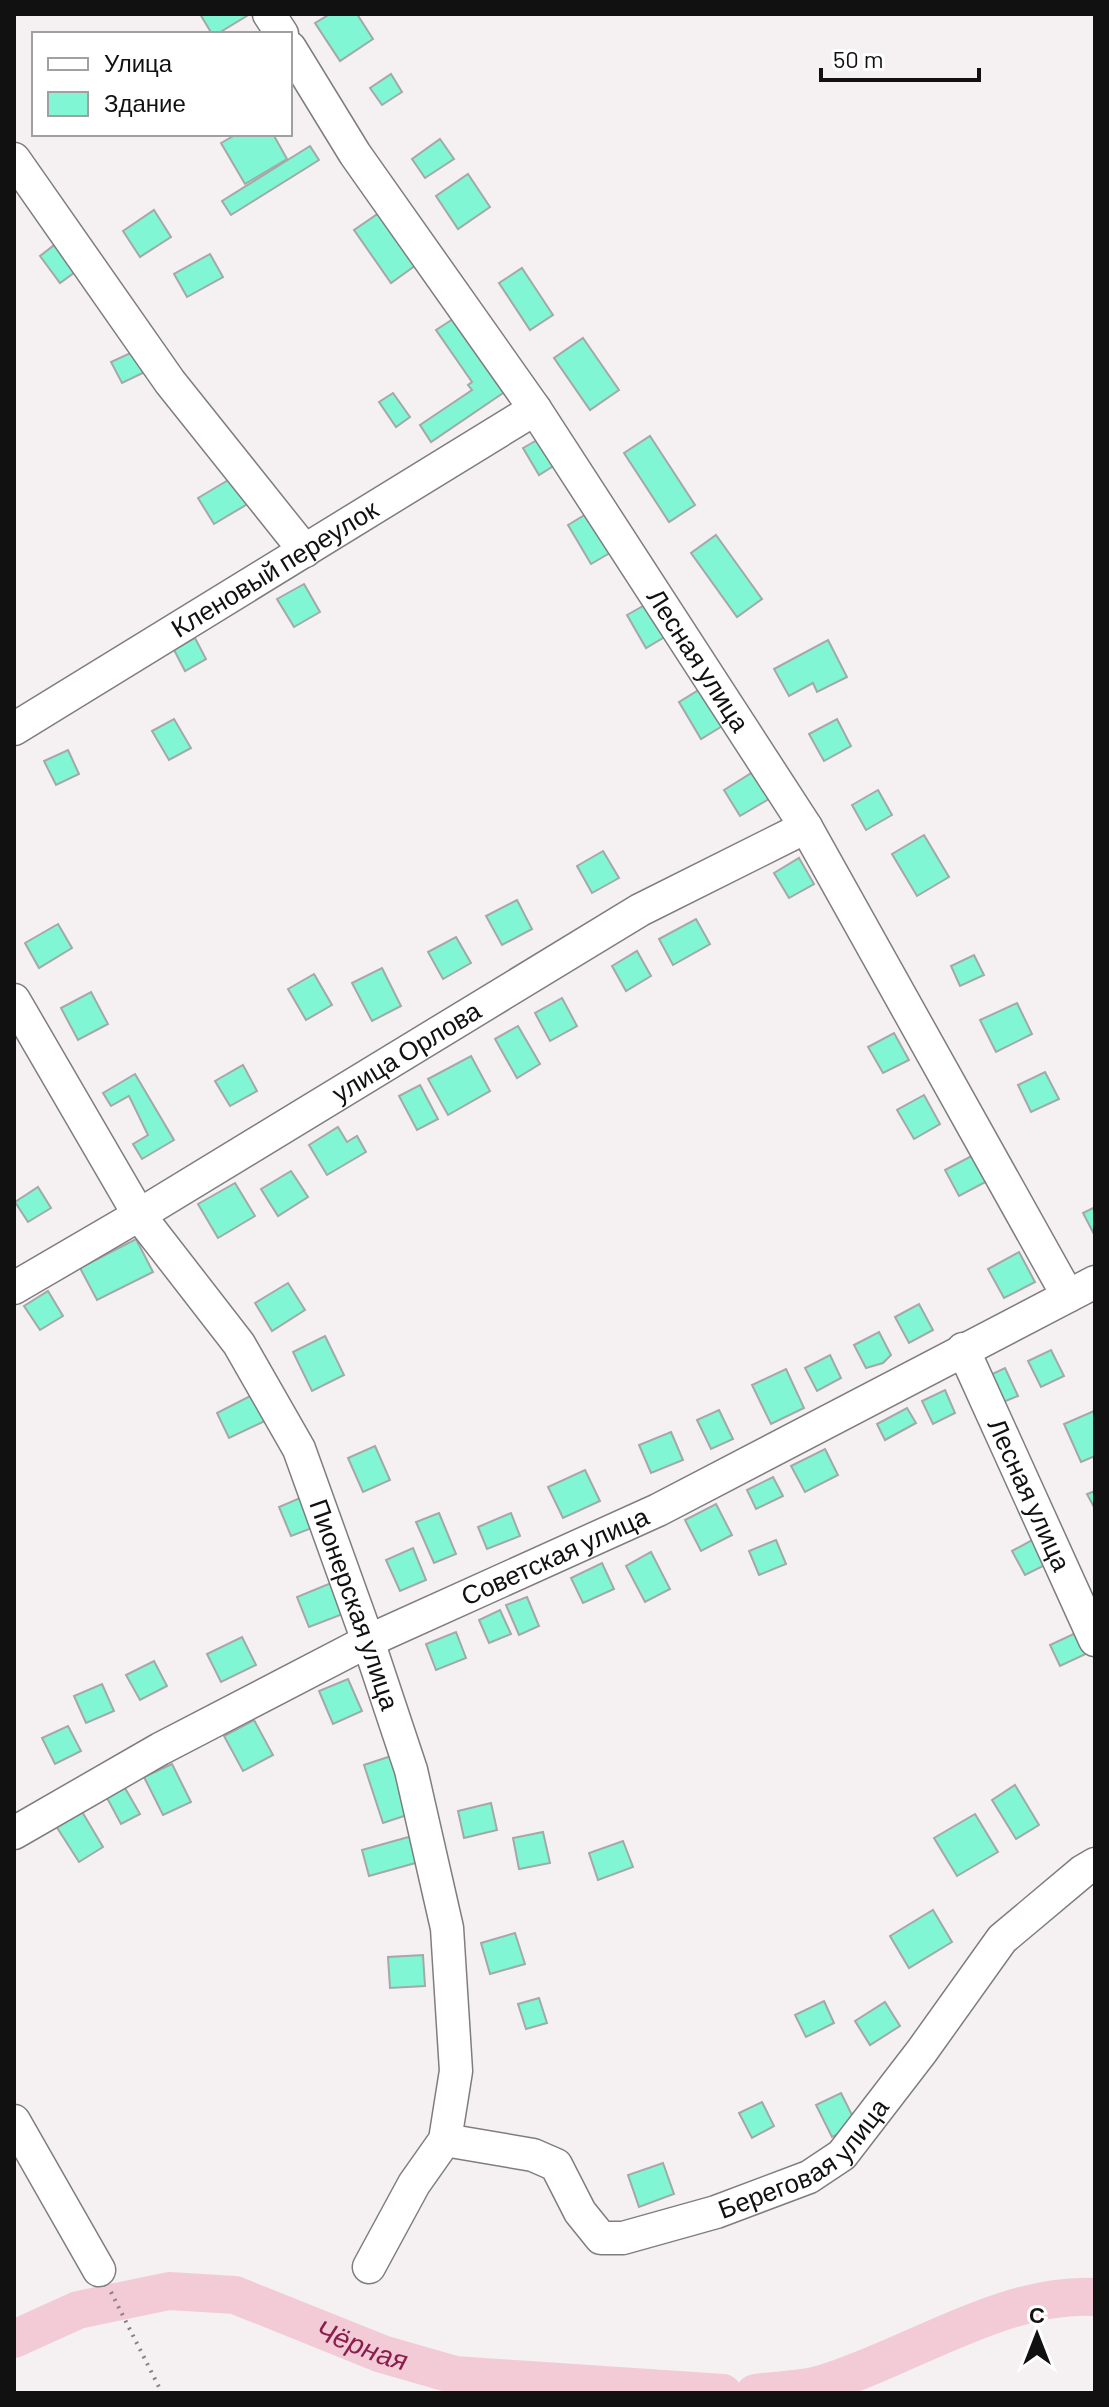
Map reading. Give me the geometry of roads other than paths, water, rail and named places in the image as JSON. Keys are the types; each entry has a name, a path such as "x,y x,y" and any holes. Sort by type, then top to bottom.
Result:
{"street":[{"path":"269,14 281,32"},
{"name":"Лесная улица","path":"292,51 355,154 535,409 806,827 1081,1289"},
{"path":"14,159 170,382 305,551"},
{"name":"Кленовый переулок","path":"14,729 535,409"},
{"name":"улица Орлова","path":"14,1288 640,910 806,827"},
{"name":"Пионерская улица","path":"14,1000 139,1215 239,1344 299,1449 411,1770 447,1928 456,2071 445,2140 414,2184 369,2267"},
{"name":"Советская улица","path":"14,1833 160,1749 368,1641 658,1510 1081,1289"},
{"name":"Лесная улица","path":"963,1349 1095,1640"},
{"name":"Береговая улица","path":"445,2140 533,2155 556,2165 580,2212 601,2238 623,2238 716,2212 809,2177 842,2155 1002,1939 1095,1864"},
{"path":"14,2121 99,2270"}],"waterway":[{"name":"Чёрная","path":"14,2339 78,2310 169,2291 235,2295 382,2354 455,2375 723,2393"},
{"name":"Чёрная","path":"755,2393 822,2384 991,2315 1026,2305 1060,2298 1095,2297"}]}
